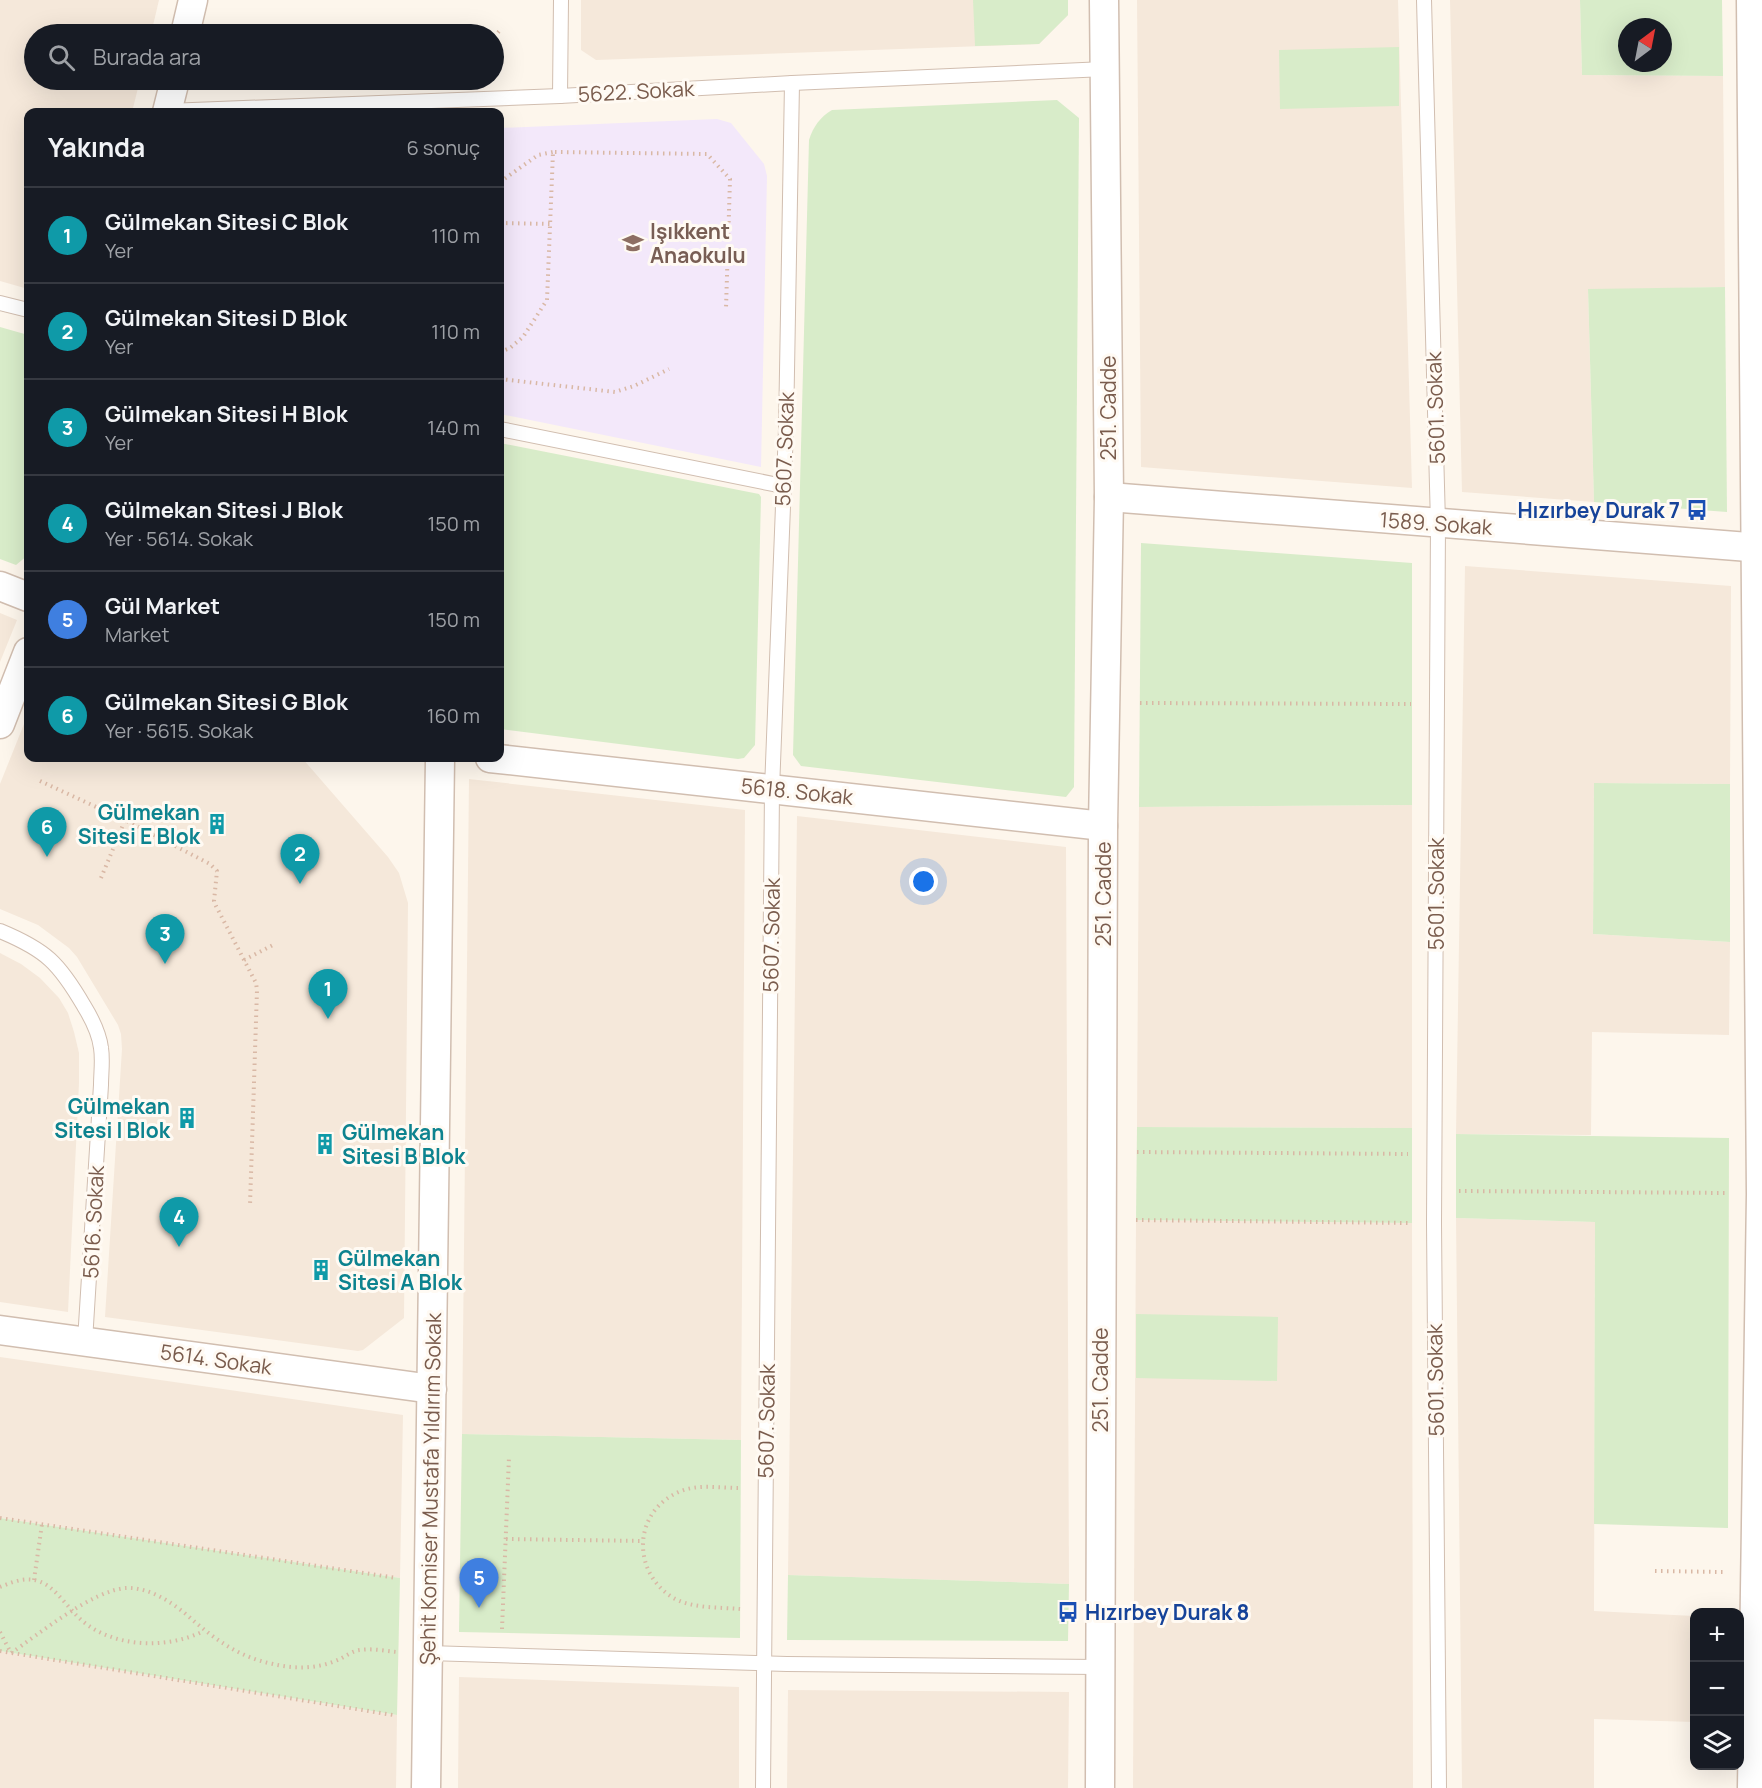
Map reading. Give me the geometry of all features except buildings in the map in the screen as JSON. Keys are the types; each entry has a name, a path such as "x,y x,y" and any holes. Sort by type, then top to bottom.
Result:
{"street":[{"path":"187,24 193,0"},
{"name":"251. Cadde","path":"1100,1788 1104,826 1109,498 1104,0"},
{"path":"1751,0 1759,548 1762,1201 1759,1573 1752,1788"},
{"path":"168,108 172,90"},
{"name":"1589. Sokak","path":"1109,498 1759,548"},
{"path":"0,586 24,595"},
{"path":"0,724 24,662"},
{"name":"5618. Sokak","path":"504,760 1104,826"},
{"name":"Şehit Komiser Mustafa Yıldırım Sokak","path":"426,1788 440,762"},
{"name":"5614. Sokak","path":"0,1330 432,1389"}],"lane":[{"path":"561,0 561,96"},
{"name":"5601. Sokak","path":"1424,0 1438,523 1434,1223 1439,1788"},
{"name":"5622. Sokak","path":"266,108 1106,69"},
{"name":"5607. Sokak","path":"763,1788 772,789 783,486 792,83"},
{"path":"0,303 24,309"},
{"path":"504,430 783,486"},
{"name":"5616. Sokak","path":"0,931 38,949 66,975 91,1017 102,1049 85,1341"},
{"path":"428,1653 764,1663 1099,1667"}],"path":[{"path":"504,179 538,155 554,152 707,154 730,179 726,308"},
{"path":"504,350 522,337 547,300 554,152"},
{"path":"504,223 550,224"},
{"path":"504,379 615,392 634,386 669,369"},
{"path":"1140,703 1412,704"},
{"path":"40,781 125,820 214,867 217,876 214,901 256,982 257,990 250,1205"},
{"path":"101,879 125,820"},
{"path":"244,960 273,945"},
{"path":"1137,1152 1412,1154"},
{"path":"1434,1191 1762,1201"},
{"path":"1136,1220 1434,1223"},
{"path":"502,1633 508,1457"},
{"path":"740,1609 693,1605 674,1599 659,1587 648,1570 642,1552 644,1532 651,1515 664,1500 681,1490 700,1487 741,1488"},
{"path":"0,1518 400,1578"},
{"path":"34,1580 42,1524"},
{"path":"506,1539 643,1541"},
{"path":"1655,1571 1759,1573"},
{"path":"0,1587 22,1579 45,1584 87,1625 117,1638 138,1642 176,1642 204,1631"},
{"path":"11,1653 73,1612 113,1590 127,1588 138,1589 165,1599 227,1647 243,1655 275,1665 320,1666 362,1650 398,1652"},
{"path":"0,1632 11,1653"},
{"path":"0,1651 397,1716"}],"shaded area":[{"path":"0,0 159,0 153,24 24,24 24,90 138,90 133,108 24,108 24,288 0,281"},
{"path":"581,0 1068,0 1068,15 1039,44 596,60 581,50"},
{"path":"1137,0 1398,0 1412,488 1141,467"},
{"path":"1450,0 1580,0 1582,75 1723,76 1725,287 1588,290 1594,502 1462,492"},
{"name":"Işıkkent Anaokulu","path":"717,119 731,123 764,164 767,176 761,467 504,415 504,128"},
{"path":"1465,566 1731,586 1730,784 1594,783 1593,934 1730,942 1729,1035 1592,1032 1591,1135 1456,1134"},
{"path":"0,613 17,620 0,662"},
{"path":"24,724 24,762 305,762 388,857 399,873 408,903 404,1318 363,1350 105,1317 122,1049 121,1034 118,1025 77,957 69,948 38,925 0,909 0,784"},
{"path":"469,779 745,810 741,1440 462,1434"},
{"path":"1412,805 1412,1128 1137,1127 1139,807"},
{"path":"797,816 1066,847 1069,1584 788,1575"},
{"path":"0,953 21,964 40,978 59,998 68,1013 79,1053 68,1312 0,1302"},
{"path":"1456,1218 1595,1222 1594,1611 1690,1616 1690,1722 1594,1719 1594,1788 1462,1788"},
{"path":"1136,1220 1412,1223 1413,1788 1133,1788"},
{"path":"0,1357 403,1415 400,1578 0,1518"},
{"path":"0,1651 397,1715 396,1788 0,1788"},
{"path":"459,1677 739,1687 739,1788 458,1788"},
{"path":"788,1690 1069,1692 1068,1788 787,1788"}],"green space":[{"path":"973,0 1068,0 1068,15 1039,44 975,46"},
{"path":"1580,0 1722,0 1723,76 1582,75"},
{"path":"1399,47 1399,106 1280,109 1279,50"},
{"path":"1057,100 1079,118 1074,787 1066,797 801,766 793,755 809,140 821,119 832,110"},
{"path":"1725,287 1727,512 1594,502 1588,289"},
{"path":"0,327 24,334 24,558 16,565 0,559"},
{"path":"504,444 759,494 761,497 755,745 744,758 504,730"},
{"path":"1141,543 1412,563 1412,805 1139,807"},
{"path":"1594,783 1730,784 1730,942 1593,934"},
{"path":"1137,1127 1412,1128 1412,1223 1136,1220"},
{"path":"1456,1134 1729,1138 1728,1528 1594,1524 1595,1222 1456,1218"},
{"path":"1136,1314 1278,1317 1277,1381 1136,1378"},
{"path":"462,1434 741,1440 740,1638 459,1632"},
{"path":"0,1518 400,1578 397,1715 0,1651"},
{"path":"788,1575 1069,1584 1068,1641 787,1640"}],"place":[{"name":"Işıkkent Anaokulu","path":"633,243"},
{"name":"Hızırbey Durak 7","path":"1697,510"},
{"name":"Gülmekan Sitesi E Blok","path":"217,824"},
{"name":"Gülmekan Sitesi G Blok","path":"47,857"},
{"name":"Gülmekan Sitesi D Blok","path":"300,884"},
{"name":"Gülmekan Sitesi H Blok","path":"165,964"},
{"name":"Gülmekan Sitesi C Blok","path":"328,1019"},
{"name":"Gülmekan Sitesi I Blok","path":"187,1118"},
{"name":"Gülmekan Sitesi B Blok","path":"325,1144"},
{"name":"Gülmekan Sitesi J Blok","path":"179,1247"},
{"name":"Gülmekan Sitesi A Blok","path":"321,1270"},
{"name":"Gül Market","path":"479,1608"},
{"name":"Hızırbey Durak 8","path":"1068,1612"}]}
